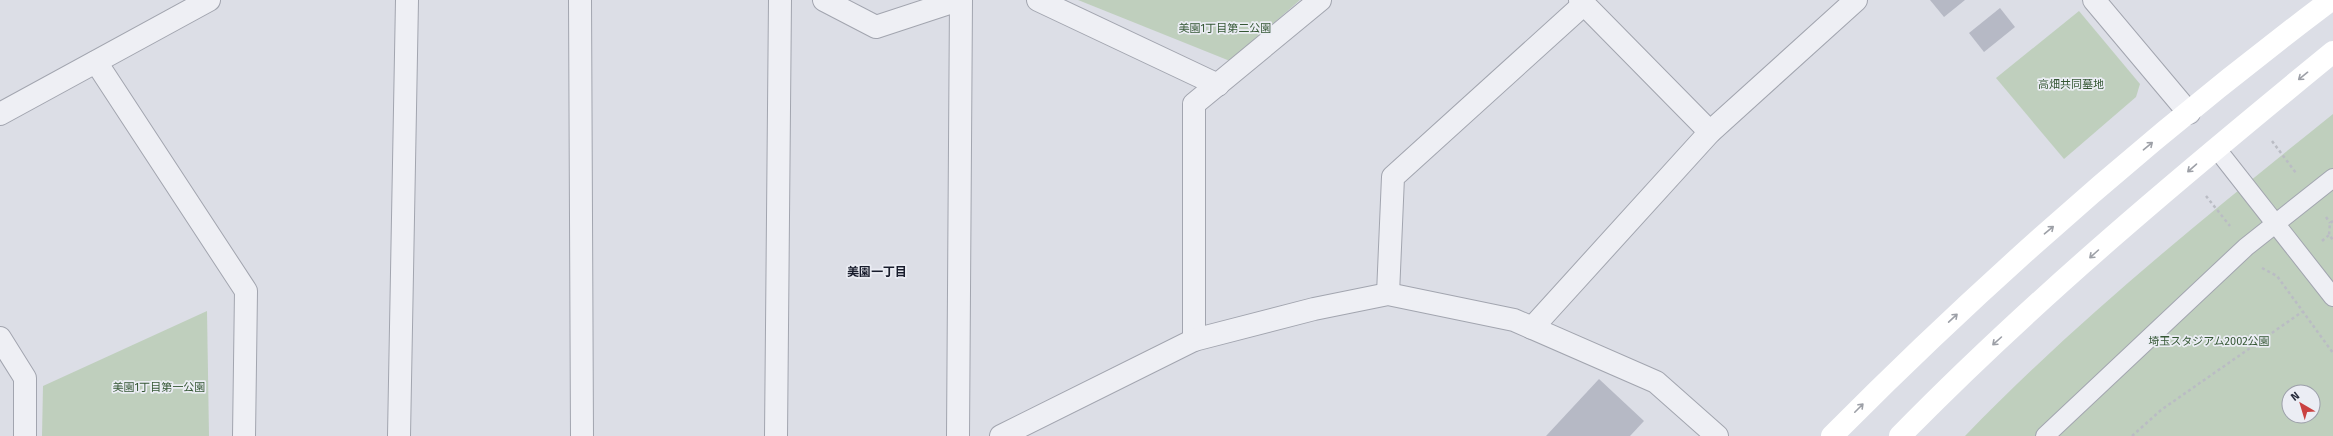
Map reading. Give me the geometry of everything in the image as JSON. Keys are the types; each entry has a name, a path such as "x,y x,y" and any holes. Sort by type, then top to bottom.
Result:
{"street":[{"path":"0,114 209,0"},
{"path":"399,436 407,0"},
{"path":"580,0 582,436"},
{"path":"776,436 780,0"},
{"path":"824,0 876,27 960,0 958,436"},
{"path":"1038,0 1218,85"},
{"path":"1194,340 1194,104 1320,0"},
{"path":"1532,328 1710,132 1856,0"},
{"path":"2094,0 2189,113"},
{"path":"1832,436 1897,370 2026,250 2189,113 2331,0"},
{"path":"1388,294 1393,177 1582,2 1710,132"},
{"path":"1900,436 1964,371 2216,148 2333,52"},
{"path":"96,62 246,292 244,436"},
{"path":"1001,436 1194,340 1314,309 1388,294 1514,320 1656,382 1717,436"},
{"path":"0,338 25,378 25,436"}],"lane":[{"path":"2216,148 2333,297"},
{"path":"2045,436 2246,247 2333,178"}],"path":[{"path":"2333,221 2330,223 2330,235 2333,240"},
{"path":"2265,271 2277,276 2333,353"},
{"path":"2132,436 2161,410 2302,312"}],"green space":[{"name":"美園1丁目第二公園","path":"1078,0 1300,0 1230,61"},
{"name":"高畑共同墓地","path":"2079,11 2140,84 2136,97 2064,159 1996,78"},
{"name":"埼玉スタジアム2002公園","path":"2333,114 2333,436 1965,436 2052,351 2144,269"},
{"name":"美園1丁目第一公園","path":"207,311 209,436 42,436 43,386"}],"building":[{"path":"1930,0 1965,0 1944,17"},
{"path":"2000,8 2015,27 1984,52 1969,33"},
{"path":"1599,379 1644,421 1630,436 1546,436"}],"district":[{"name":"美園一丁目","path":"877,272"}]}
